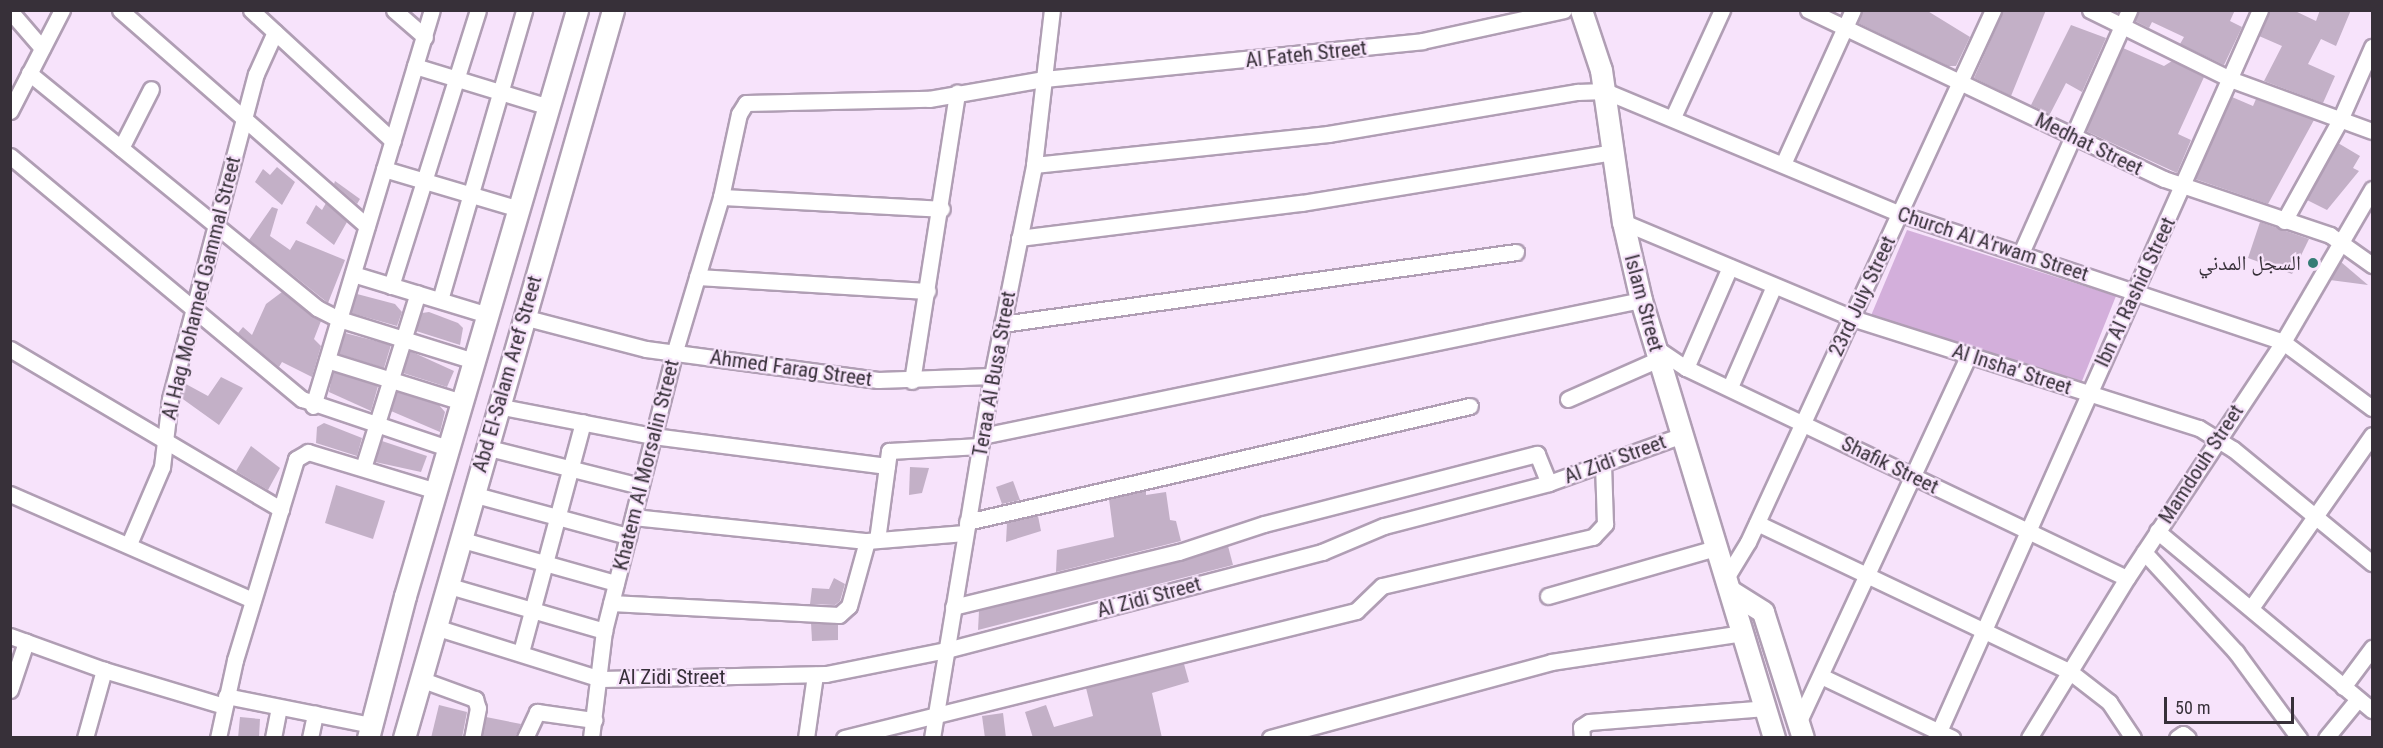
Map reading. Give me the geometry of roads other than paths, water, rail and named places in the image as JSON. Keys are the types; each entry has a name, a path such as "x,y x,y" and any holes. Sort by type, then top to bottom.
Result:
{"main road":[{"name":"Abd El-Salam Aref Street","path":"370,731 405,596 577,10"},
{"name":"Abd El-Salam Aref Street","path":"404,738 485,447 613,10"},
{"name":"Islam Street","path":"1581,10 1605,91 1623,222 1641,300 1774,738"},
{"path":"420,544 435,557 457,546"},
{"path":"1728,585 1763,612 1801,730"},
{"path":"405,596 425,592 443,594"}],"street":[{"path":"10,111 62,10"},
{"path":"120,10 367,226"},
{"path":"251,10 393,141"},
{"path":"394,10 424,36"},
{"path":"313,406 432,10"},
{"path":"391,286 428,182 478,10"},
{"path":"440,300 524,10"},
{"name":"Teraa Al Busa Street","path":"933,738 992,376 1034,165 1052,10"},
{"name":"Al Fateh Street","path":"957,92 1044,79 1412,42 1564,10"},
{"path":"1673,117 1722,10"},
{"name":"Medhat Street","path":"1808,10 2184,188 2340,241 2373,265"},
{"path":"1783,164 1852,10"},
{"name":"23rd July Street","path":"1728,585 1901,214 1993,10"},
{"path":"2090,10 2230,79 2373,131"},
{"path":"2021,253 2129,10"},
{"name":"Ibn Al Rashid Street","path":"1942,735 1982,632 2134,290 2184,188 2260,10"},
{"path":"10,11 42,48"},
{"name":"Al Hag Mohamed Gammal Street","path":"129,544 162,467 165,438 193,310 256,74 274,32"},
{"path":"2284,221 2340,120 2373,46"},
{"path":"415,66 549,106"},
{"path":"29,73 308,301 339,319 474,361"},
{"path":"121,148 151,89"},
{"path":"1034,165 1328,134 1605,91"},
{"name":"Church Al A'rwam Street","path":"1605,91 1673,117 1901,214 2134,290 2283,342 2373,408"},
{"path":"912,381 942,209 957,92"},
{"name":"Khatem Al Morsalin Street","path":"591,738 601,679 604,631 674,354 721,197 739,114 750,101 919,99 957,92"},
{"path":"1019,238 1302,203 1613,152"},
{"path":"10,156 193,310 313,406 448,448"},
{"path":"384,169 519,209"},
{"name":"Mamdouh Street","path":"2029,738 2157,531 2283,342 2340,241 2373,189"},
{"path":"721,197 942,209"},
{"name":"Al Insha' Street","path":"1623,222 1852,318 2088,393 2217,438 2373,562"},
{"path":"1002,324 1516,252"},
{"path":"1686,368 1730,267"},
{"path":"352,274 488,315"},
{"path":"697,277 928,291"},
{"path":"1730,387 1774,286"},
{"path":"363,468 418,293"},
{"path":"611,603 839,615 849,606 872,541 889,451 981,441 1641,300"},
{"name":"Ahmed Farag Street","path":"523,317 674,354 912,381 992,376"},
{"path":"10,349 165,438 281,509"},
{"path":"1568,399 1657,353"},
{"name":"Shafik Street","path":"1657,353 2026,532 2127,578"},
{"path":"1801,730 1969,356"},
{"path":"327,360 462,402"},
{"path":"497,406 653,436 887,466"},
{"path":"633,517 872,541 966,527 1470,406"},
{"path":"521,652 583,423"},
{"name":"Al Zidi Street","path":"435,627 521,652 601,679 814,675 946,650 1322,552 1384,526 1550,483 1682,435"},
{"path":"2251,608 2373,435"},
{"path":"485,447 640,486"},
{"path":"218,738 225,701 253,600 295,463 303,453 363,468 436,491"},
{"path":"953,607 1179,552 1264,524 1537,454 1550,483"},
{"path":"844,738 1356,611 1383,586 1593,537 1605,524 1603,464"},
{"path":"10,494 253,600"},
{"path":"472,494 628,537"},
{"path":"1757,523 1867,579 2069,671 2109,702 2133,738"},
{"path":"2157,531 2373,710"},
{"path":"457,546 545,563 616,583"},
{"path":"1548,596 1715,548"},
{"path":"2144,552 2236,651 2299,738"},
{"path":"443,594 532,610 604,631"},
{"path":"1270,738 1551,662 1743,633"},
{"path":"10,636 104,670 225,701 315,714 370,731"},
{"path":"10,690 26,642"},
{"path":"2343,687 2373,648"},
{"path":"85,738 104,670"},
{"path":"806,738 814,675"},
{"path":"1823,677 1942,735"},
{"path":"420,679 475,699 478,708 472,738"},
{"path":"2326,738 2358,699"},
{"path":"273,738 279,708"},
{"path":"1582,738 1581,727 1589,722 1765,708"},
{"path":"525,738 531,717 541,711 594,720"},
{"path":"310,738 315,714"},
{"path":"2177,738 2183,734 2188,738"}],"place":[{"name":"السجل المدني","path":"2313,263"}]}
